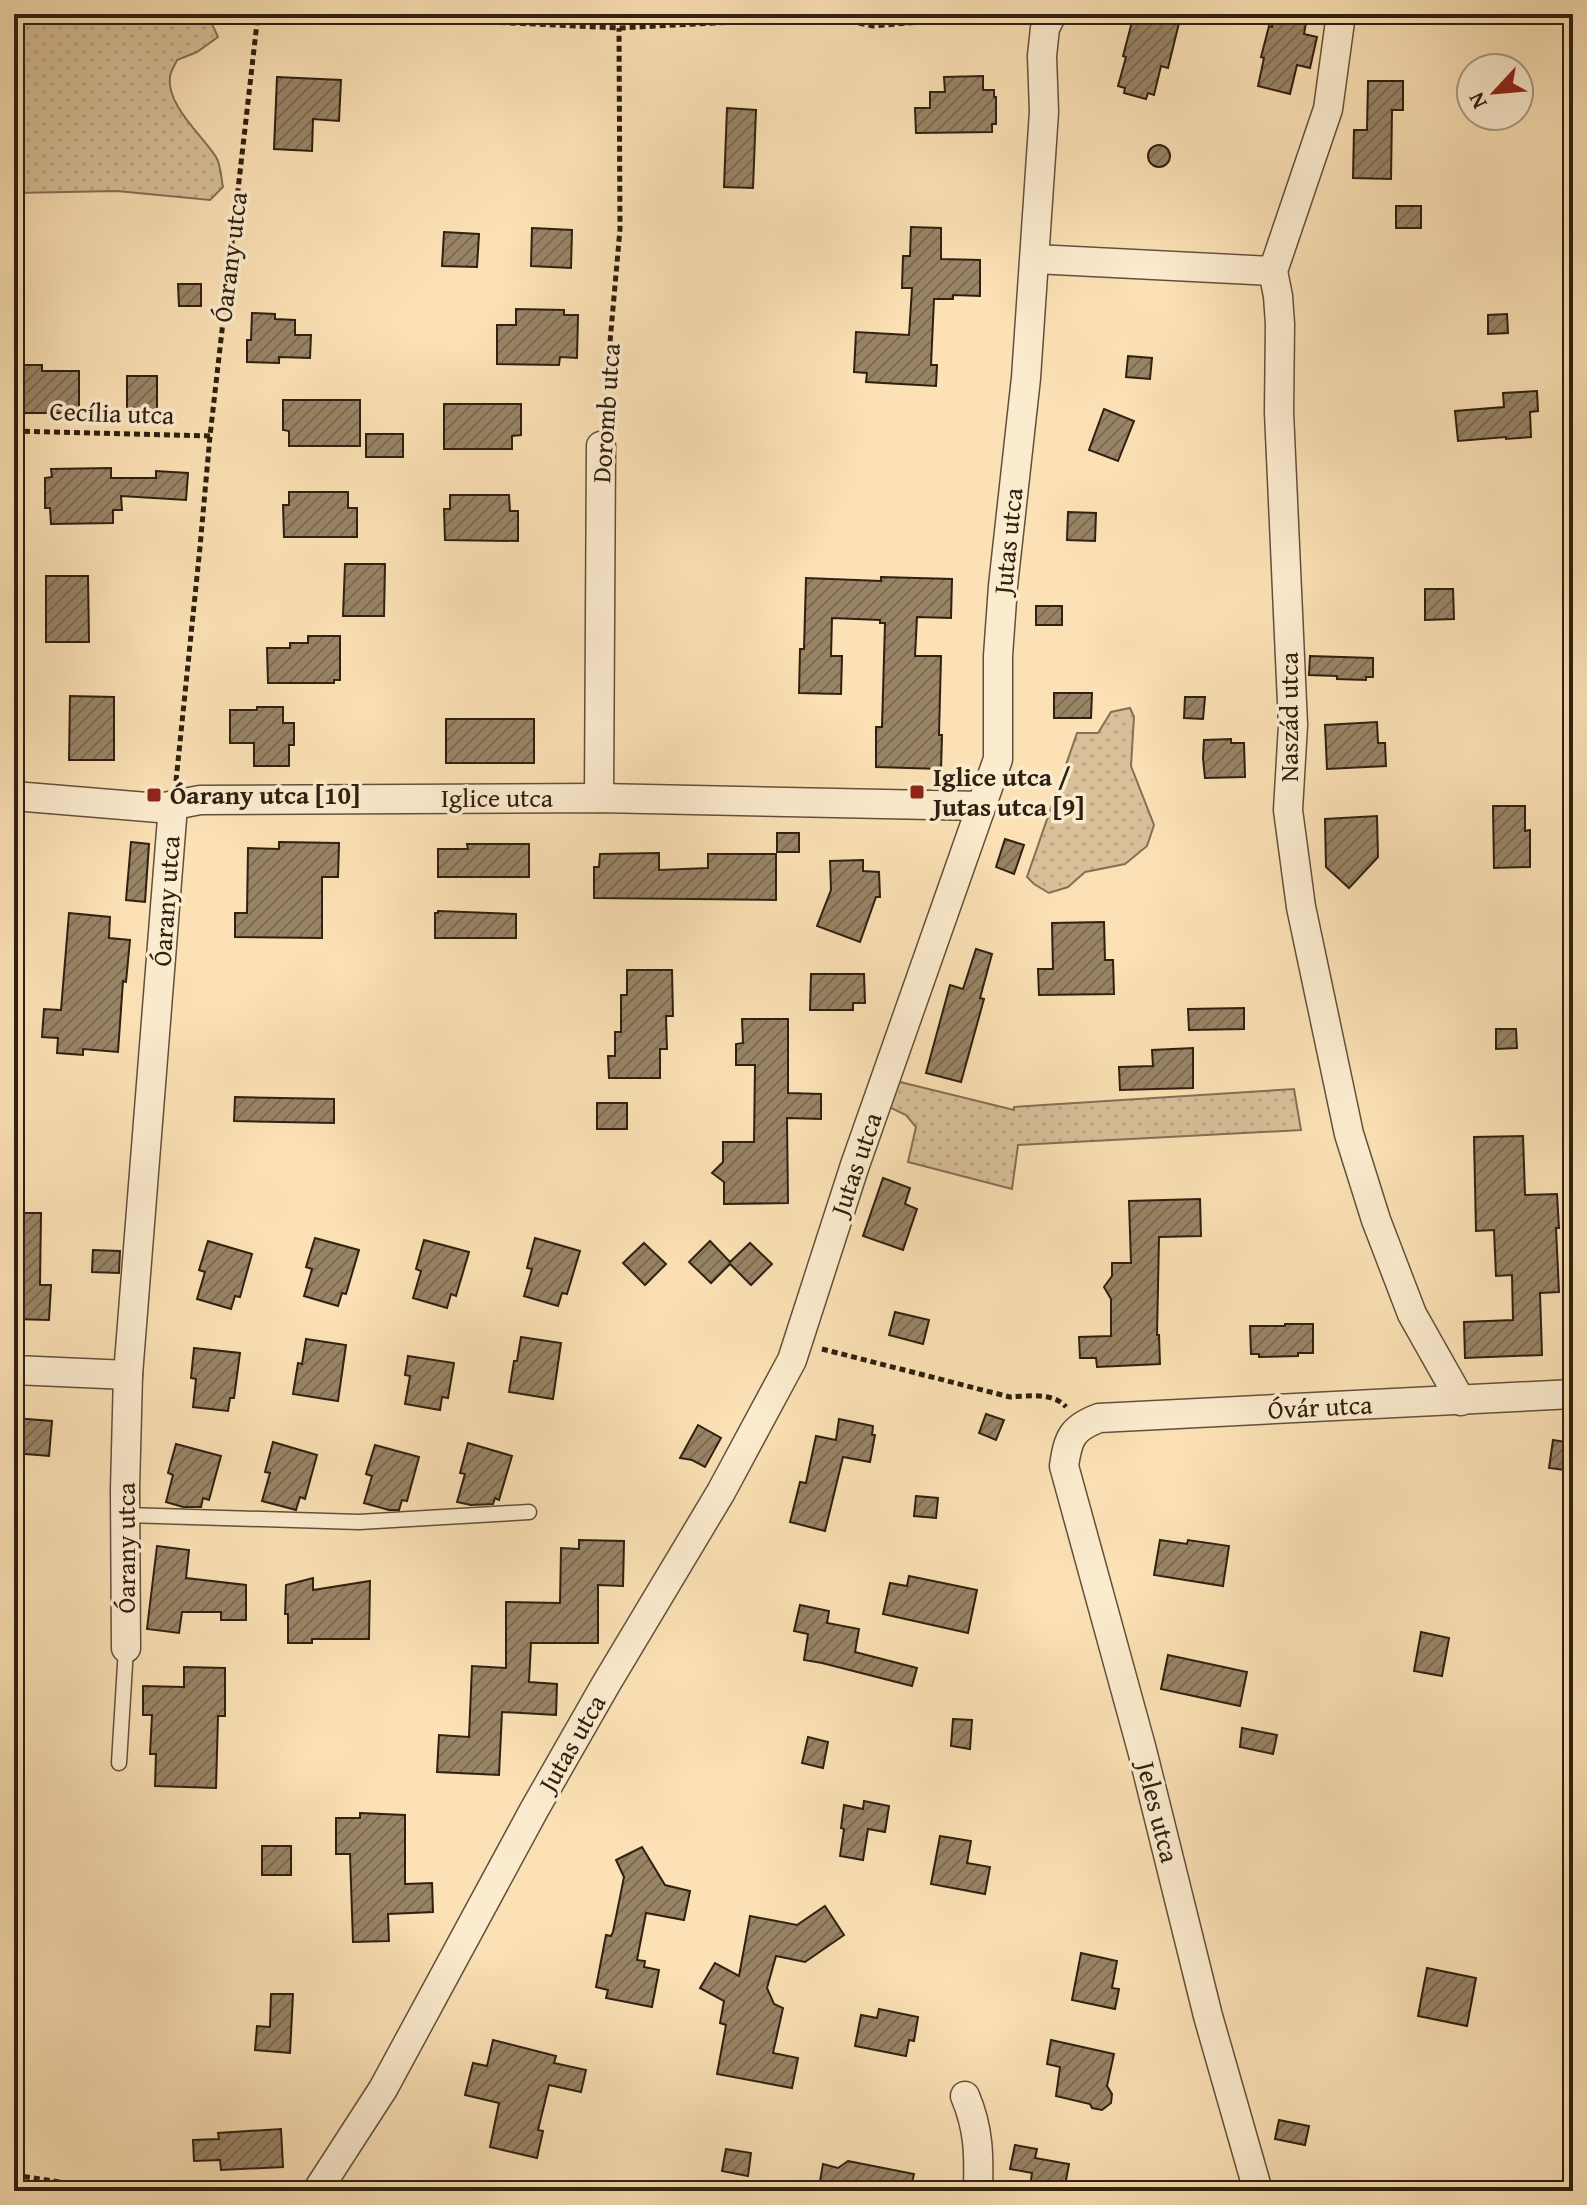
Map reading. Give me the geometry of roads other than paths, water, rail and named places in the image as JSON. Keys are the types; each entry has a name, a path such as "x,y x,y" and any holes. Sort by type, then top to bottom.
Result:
{"street":[{"name":"Naszád utca","path":"1341,14 1328,109 1273,271 1280,324 1279,412 1293,725 1288,810 1301,907 1349,1134 1376,1220 1412,1314 1461,1401"},
{"name":"Jutas utca","path":"317,2191 383,2089 534,1810 721,1492 792,1360 855,1165 998,759 999,642 1026,378 1044,112 1042,56 1049,21"},
{"path":"1035,259 1273,271"},
{"name":"Doromb utca","path":"599,798 601,446"},
{"name":"Iglice utca","path":"14,796 159,808 200,800 599,798 981,806"},
{"name":"Óarany utca","path":"126,1648 128,1375 173,806"},
{"path":"14,1370 128,1375"},
{"name":"Óvár utca","path":"1077,1429 1099,1418 1573,1394"},
{"name":"Jeles utca","path":"1077,1429 1067,1446 1064,1466 1142,1750 1208,2016 1258,2191"},
{"path":"965,2096 974,2118 980,2150 978,2191"}],"lane":[{"path":"126,1515 359,1522 529,1512"},
{"path":"119,1763 126,1648"}],"place":[{"name":"Iglice utca / Jutas utca [9]","path":"917,792"},
{"name":"Óarany utca [10]","path":"154,795"}]}
